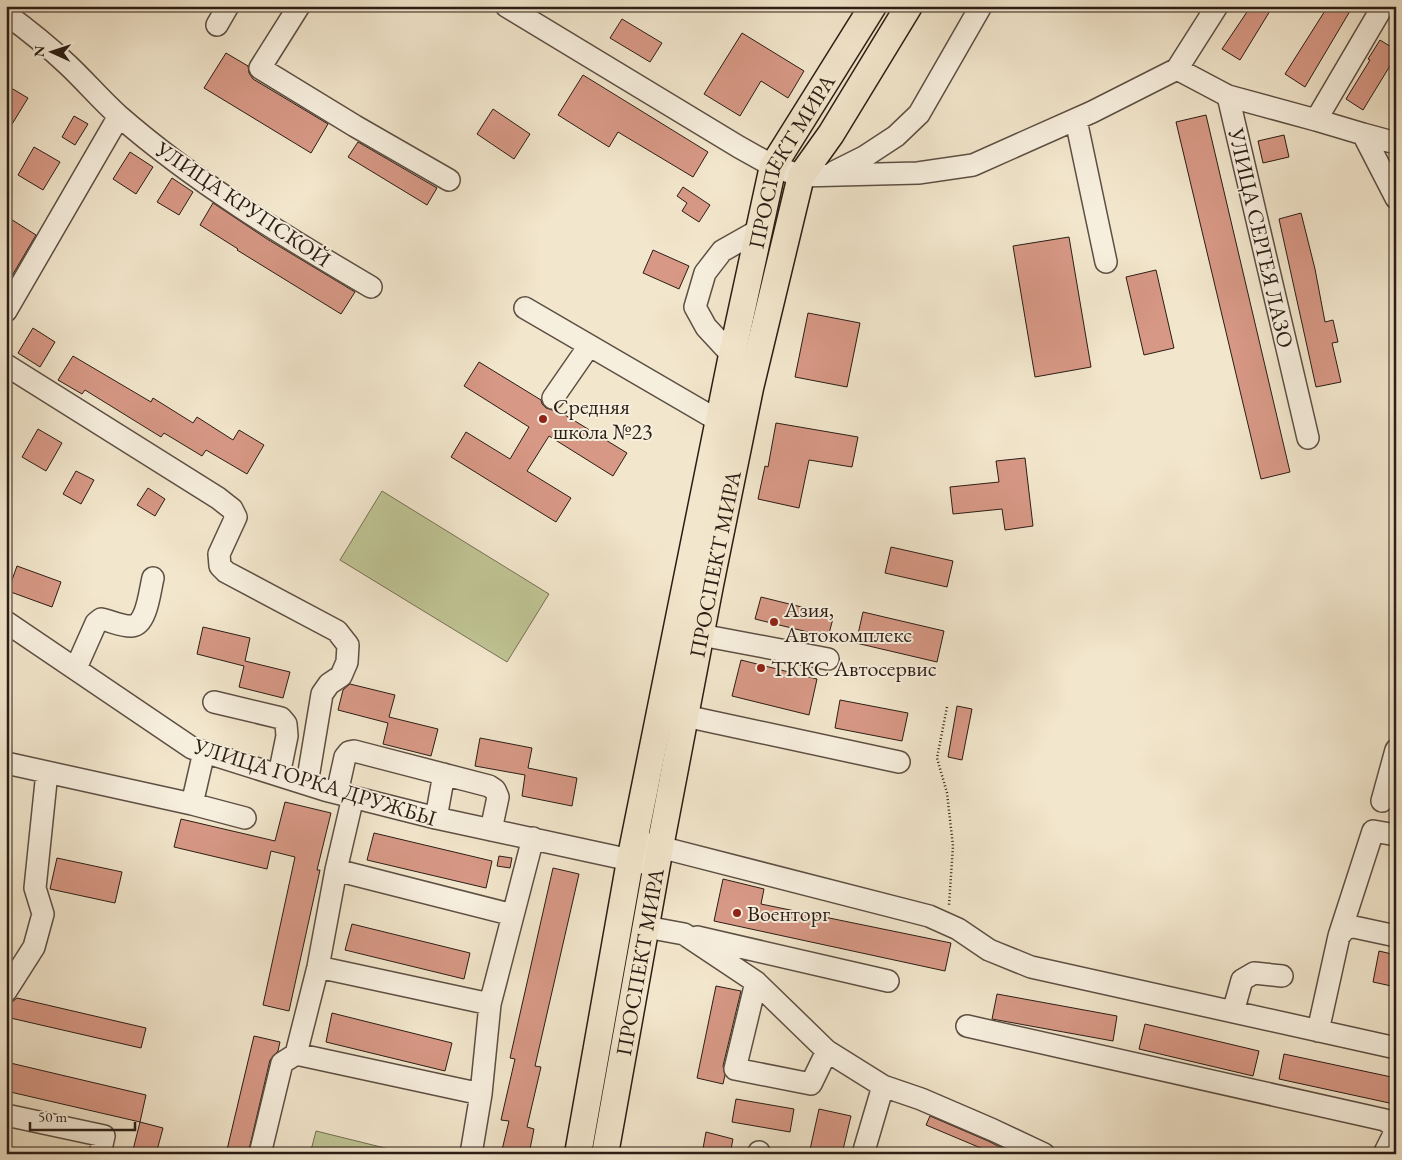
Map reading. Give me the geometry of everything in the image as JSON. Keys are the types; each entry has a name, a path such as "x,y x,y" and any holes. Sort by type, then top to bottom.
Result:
{"main road":[{"name":"ПРОСПЕКТ МИРА","path":"578,1154 632,850 732,355 761,229 773,166 873,6"},
{"name":"ПРОСПЕКТ МИРА","path":"605,1154 658,856 750,388 801,176 831,134 910,6"}],"street":[{"path":"217,25 228,6"},
{"path":"299,6 260,68 449,180"},
{"path":"506,6 730,142 773,166 801,176 918,173 974,165 1076,120 1177,69 1217,6"},
{"path":"826,176 864,158 896,136 919,114 980,6"},
{"path":"1316,120 1383,6"},
{"name":"УЛИЦА КРУПСКОЙ","path":"6,14 68,65 119,116 198,178 286,237 371,287"},
{"path":"1177,69 1228,96 1396,142"},
{"name":"УЛИЦА СЕРГЕЯ ЛАЗО","path":"1228,96 1308,438"},
{"path":"6,311 119,116"},
{"path":"1076,120 1106,262"},
{"path":"1363,134 1396,198"},
{"path":"732,355 706,327 695,307 705,273 722,251 761,229"},
{"path":"525,308 719,421"},
{"path":"554,398 589,346"},
{"path":"6,364 218,498 232,509 236,517 220,554 220,566 226,572 337,631 348,645 347,662 341,676 329,684 322,694 307,784"},
{"path":"76,668 96,623 102,619 132,626 138,625 144,618 153,578"},
{"name":"УЛИЦА ГОРКА ДРУЖБЫ","path":"6,622 192,748 307,784 436,818 491,830 534,838 632,850 929,916 958,929 989,950 1032,967 1396,1048"},
{"path":"701,635 828,659"},
{"path":"214,702 281,718 286,724 287,736 279,775"},
{"path":"685,716 899,762"},
{"path":"1318,1031 1339,936 1373,831 1377,810 1389,800 1396,750"},
{"path":"260,1154 282,1064 296,1054 318,967 336,870 345,795 346,757 349,752 354,751 489,786 495,790 498,797 491,830"},
{"path":"192,804 204,752"},
{"path":"6,763 192,804 245,818"},
{"path":"6,992 34,947 43,914 35,888 48,772"},
{"path":"436,818 444,774"},
{"path":"1373,831 1396,835"},
{"path":"471,1154 481,1094 490,1004 512,915 534,838"},
{"path":"336,870 512,915"},
{"path":"646,927 888,981"},
{"path":"1339,936 1346,928 1354,927 1396,936"},
{"path":"684,934 756,982 827,1051 883,1086 921,1099 1044,1154"},
{"path":"318,967 490,1004"},
{"path":"1233,1012 1242,980 1254,973 1282,976"},
{"path":"756,982 736,1069 812,1084 827,1051"},
{"path":"967,1026 1385,1120 1396,1129 1384,1154"},
{"path":"296,1054 481,1094"},
{"path":"862,1154 883,1086"},
{"path":"6,1115 104,1136 100,1154"}],"path":[{"path":"947,707 937,758 947,793 953,846 948,924"}],"green space":[{"path":"382,491 549,594 507,662 340,560"},
{"path":"316,1131 397,1151 396,1154 310,1154"}],"building":[{"path":"1251,6 1273,6 1240,60 1222,49"},
{"path":"1328,6 1353,6 1305,87 1285,74"},
{"path":"622,19 662,43 650,62 610,38"},
{"path":"742,33 804,71 788,98 761,81 740,116 704,94"},
{"path":"1380,40 1396,50 1396,56 1363,110 1346,99"},
{"path":"226,53 248,66 249,73 253,79 328,124 311,153 204,88"},
{"path":"583,75 708,152 693,177 618,132 609,147 558,115"},
{"path":"6,85 28,98 6,134"},
{"path":"493,109 530,134 514,159 477,134"},
{"path":"1206,115 1290,472 1261,479 1176,122"},
{"path":"74,116 88,124 75,145 62,137"},
{"path":"1284,135 1289,157 1263,163 1258,141"},
{"path":"358,142 437,188 427,205 348,157"},
{"path":"34,147 60,162 43,190 18,175"},
{"path":"130,152 153,167 136,194 113,179"},
{"path":"172,178 193,192 179,215 157,202"},
{"path":"683,187 710,205 699,222 682,211 687,203 677,196"},
{"path":"213,203 267,239 355,292 341,314 200,225"},
{"path":"1301,213 1315,269 1325,322 1333,320 1338,342 1332,343 1341,382 1316,387 1279,219"},
{"path":"6,216 36,235 6,286"},
{"path":"1069,237 1091,367 1035,377 1013,246"},
{"path":"653,250 689,266 679,289 643,273"},
{"path":"1156,270 1174,348 1144,355 1126,277"},
{"path":"808,313 860,323 847,387 795,377"},
{"path":"33,328 55,342 40,367 18,353"},
{"path":"73,356 151,402 153,398 193,423 197,417 233,440 239,430 264,445 247,474 206,450 202,456 164,433 161,437 85,390 82,394 58,380"},
{"path":"479,362 541,400 546,408 557,410 627,453 613,476 549,436 527,471 571,498 556,522 451,457 466,432 510,459 529,427 464,386"},
{"path":"776,423 858,437 852,467 809,460 799,508 758,499 765,466 768,467"},
{"path":"38,429 62,443 46,471 22,457"},
{"path":"1025,458 1033,526 1005,530 1002,509 953,514 950,487 999,482 996,461"},
{"path":"76,471 94,480 81,504 63,494"},
{"path":"148,488 165,499 155,516 137,505"},
{"path":"891,547 953,561 947,587 885,573"},
{"path":"17,566 61,582 52,607 8,591"},
{"path":"761,597 834,615 828,637 755,619"},
{"path":"863,612 944,631 937,662 856,643"},
{"path":"203,627 250,638 245,661 290,672 283,698 239,687 244,666 197,654"},
{"path":"741,660 817,679 809,715 732,696"},
{"path":"350,684 395,695 389,717 438,729 431,756 383,744 388,723 338,710 343,690"},
{"path":"840,700 908,713 902,741 835,728"},
{"path":"957,706 972,709 962,760 948,757"},
{"path":"480,738 532,748 528,768 577,778 572,806 522,796 525,775 475,766"},
{"path":"285,802 331,813 317,870 320,870 289,1011 263,1005 295,857 271,851 267,869 174,847 181,819 275,841"},
{"path":"374,833 492,861 486,888 367,860"},
{"path":"499,856 512,858 510,868 497,866"},
{"path":"57,858 122,872 115,903 50,889"},
{"path":"553,868 579,874 535,1066 541,1067 527,1127 534,1129 529,1154 501,1154 509,1121 501,1120 515,1059 510,1058"},
{"path":"723,879 764,889 761,904 951,943 945,971 714,921"},
{"path":"352,924 470,953 464,979 345,950"},
{"path":"1379,951 1396,955 1396,987 1373,982"},
{"path":"716,986 741,991 723,1066 725,1075 723,1084 697,1078"},
{"path":"997,994 1117,1016 1113,1041 992,1019"},
{"path":"17,998 146,1028 141,1048 6,1017 6,1003 12,1002"},
{"path":"332,1013 452,1043 445,1071 326,1042"},
{"path":"1145,1024 1259,1051 1253,1076 1139,1049"},
{"path":"254,1036 280,1042 278,1051 270,1060 248,1154 226,1154"},
{"path":"1284,1054 1396,1078 1394,1104 1279,1079"},
{"path":"6,1062 146,1095 140,1122 6,1091"},
{"path":"736,1099 794,1109 790,1132 732,1122"},
{"path":"819,1109 851,1116 842,1154 809,1154"},
{"path":"930,1116 1014,1154 995,1154 926,1125"},
{"path":"140,1122 163,1128 156,1154 132,1154"},
{"path":"706,1132 733,1139 730,1154 702,1154"}],"place":[{"name":"Средняя школа №23","path":"543,419"},
{"name":"Азия, Автокомплекс","path":"774,622"},
{"name":"ТККС Автосервис","path":"761,668"},
{"name":"Военторг","path":"737,913"}]}
